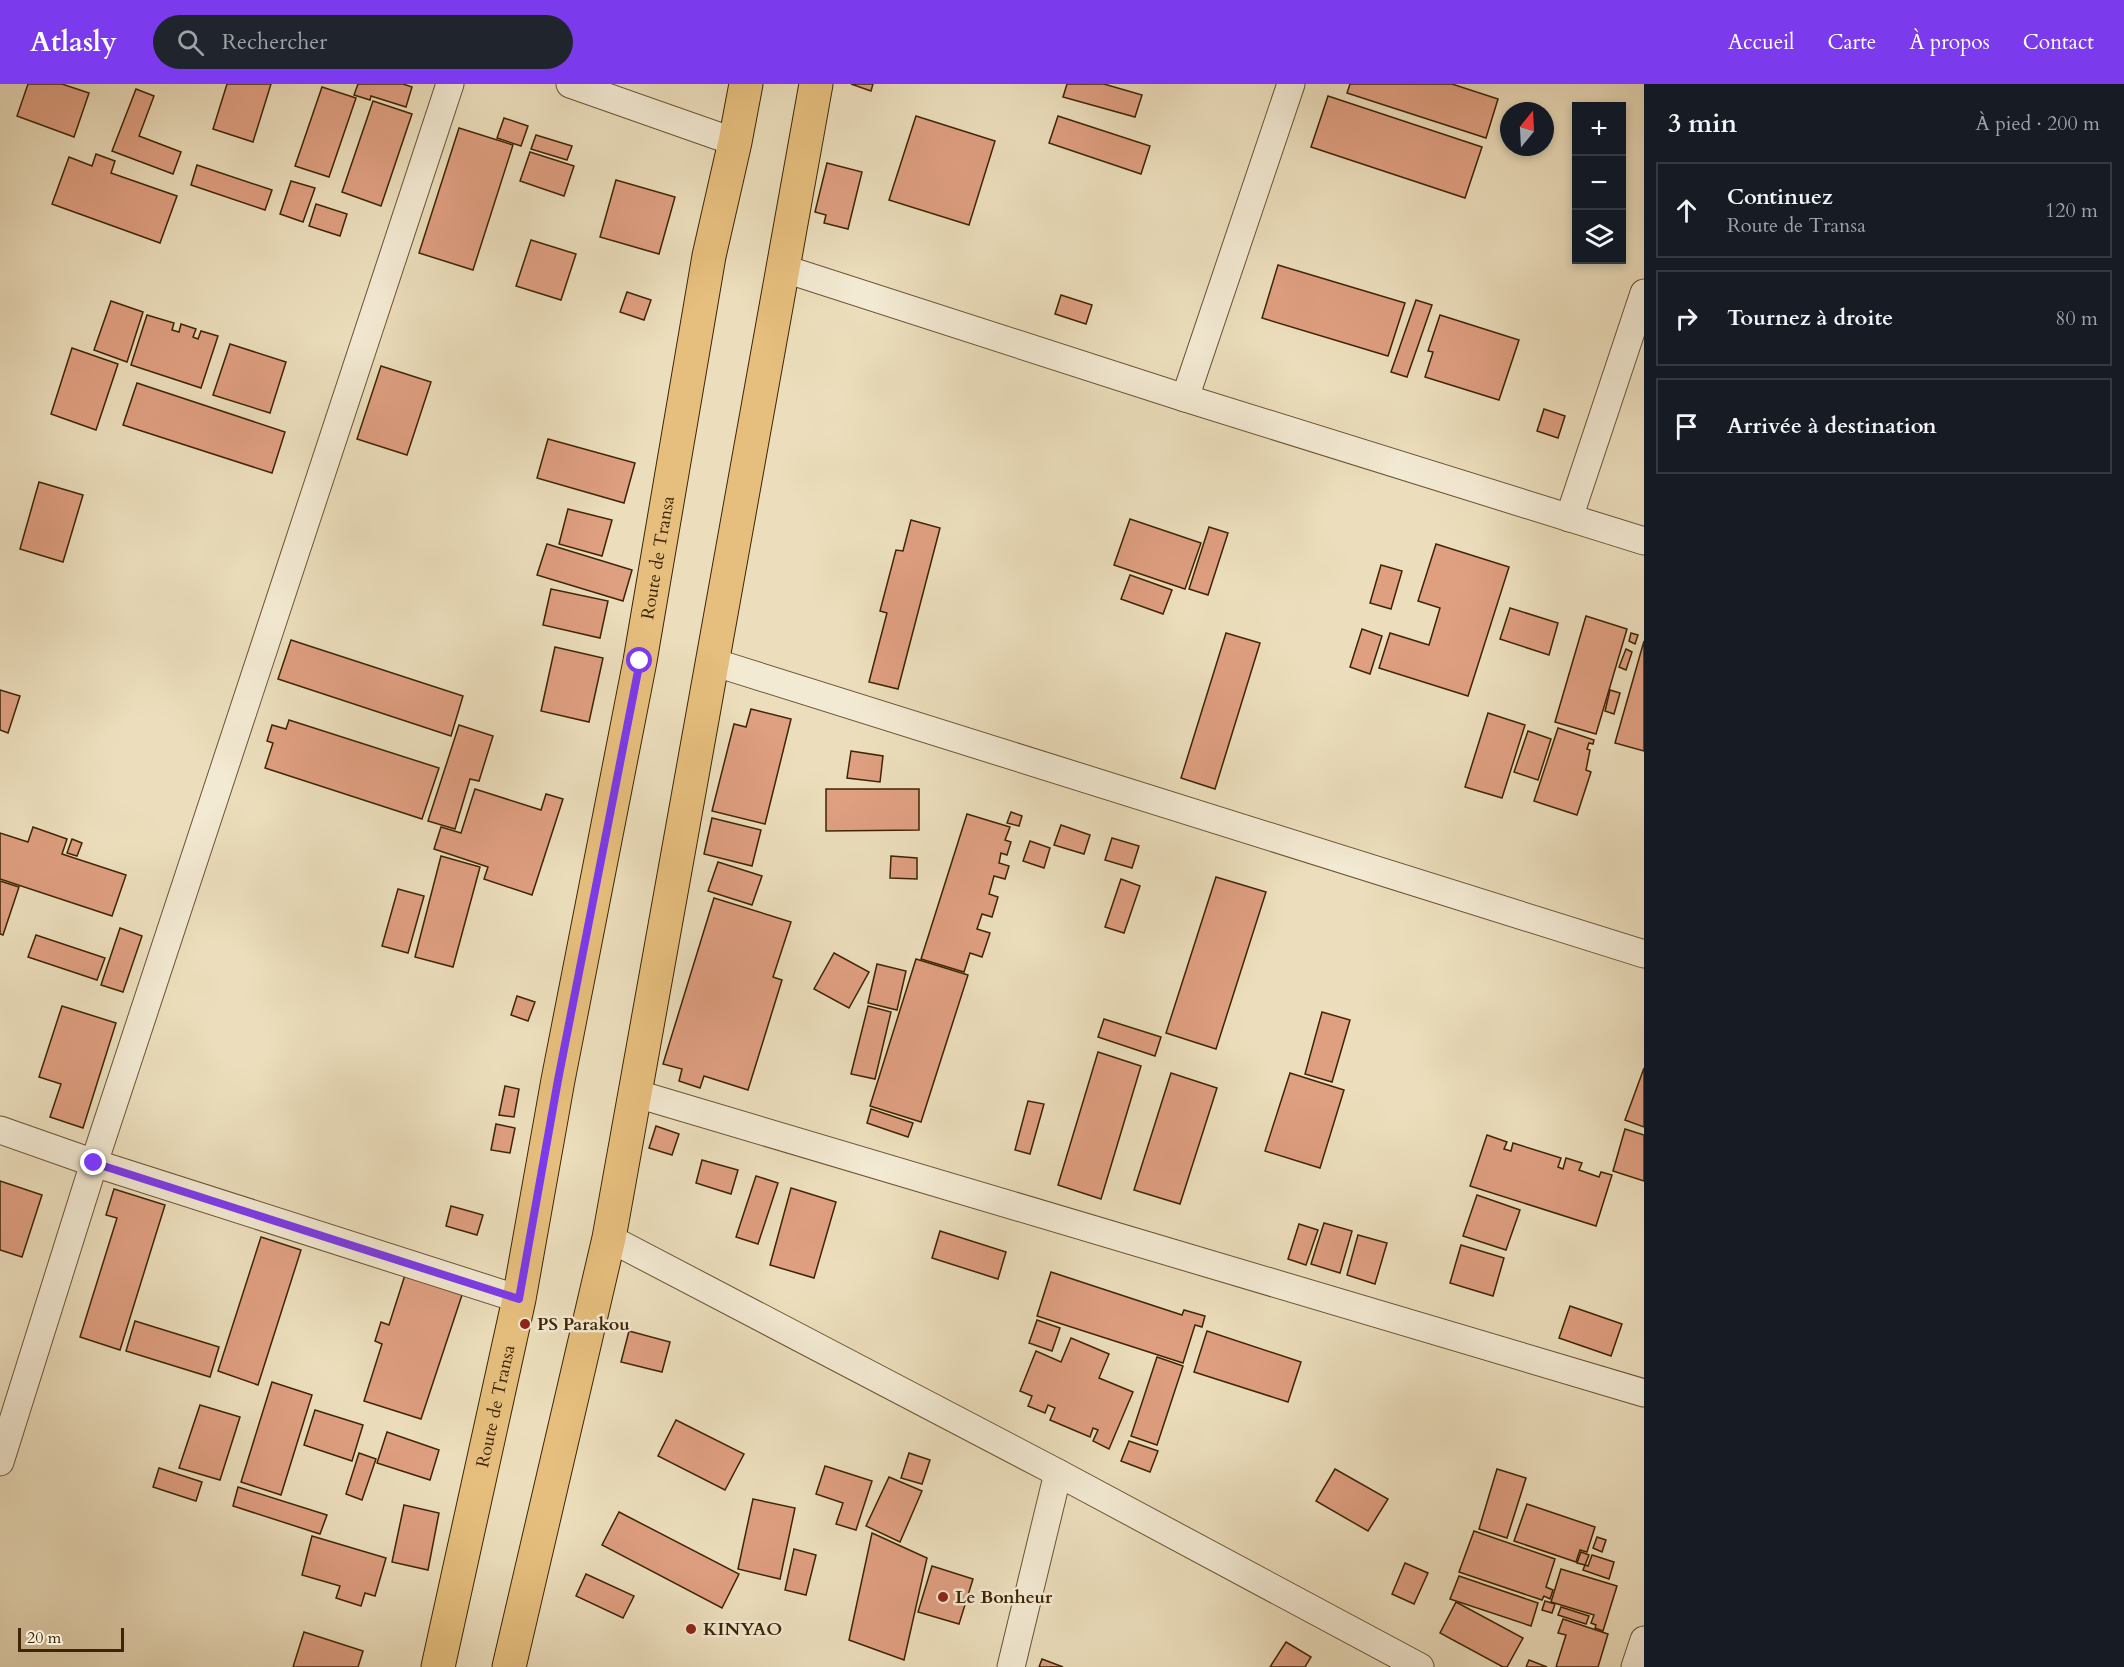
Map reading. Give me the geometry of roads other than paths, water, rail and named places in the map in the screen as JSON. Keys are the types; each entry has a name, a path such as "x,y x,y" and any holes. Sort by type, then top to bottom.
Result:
{"main road":[{"name":"Route de Transa","path":"438,1667 519,1299 558,1080 640,661 709,256 746,84"},
{"path":"509,1667 609,1238 816,84"}],"street":[{"path":"0,1461 94,1163 450,84"},
{"path":"570,84 735,142"},
{"path":"1185,398 1291,84"},
{"path":"782,268 1185,398 1644,541"},
{"path":"1569,518 1644,293"},
{"path":"713,662 1644,954"},
{"path":"634,1093 1644,1393"},
{"path":"0,1130 94,1163 519,1299"},
{"path":"609,1238 1058,1473 1420,1667"},
{"path":"1011,1667 1058,1473"},
{"path":"1635,1667 1644,1640"}],"place":[{"name":"PS Parakou","path":"525,1324"},
{"name":"Le Bonheur","path":"943,1597"},
{"name":"KINYAO","path":"691,1629"}]}
